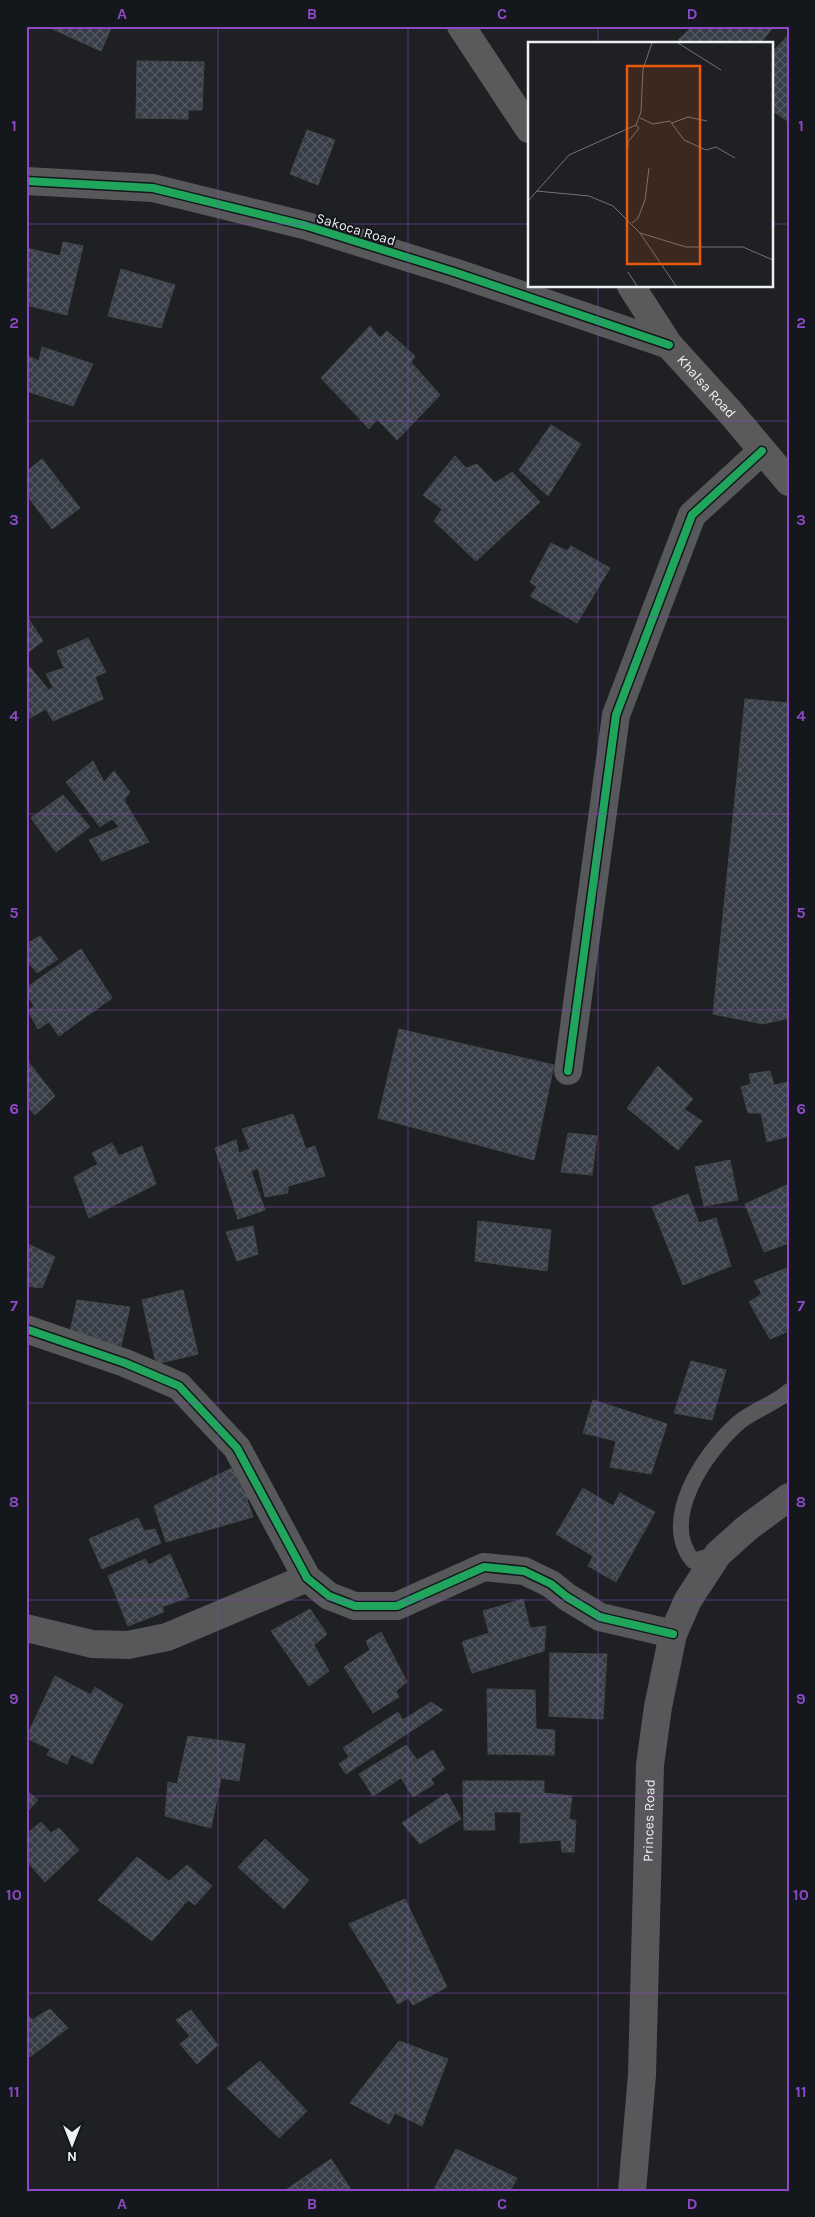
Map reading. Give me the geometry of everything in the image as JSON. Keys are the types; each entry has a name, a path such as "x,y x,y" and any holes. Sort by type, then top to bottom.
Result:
{"main road":[{"path":"461,26 528,127"},
{"name":"Khalsa Road","path":"632,288 668,345 730,412 789,482"},
{"name":"Princes Road","path":"632,2191 642,2075 650,1765 658,1707 673,1634 688,1600 718,1554 747,1528 789,1498"}],"street":[{"name":"Sakoca Road","path":"26,181 153,188 307,226 454,272 668,345"},
{"path":"568,1071 616,715 692,515 762,451"},
{"path":"26,1329 125,1363 179,1386 237,1448 307,1578 330,1596 354,1606 397,1606 484,1567 524,1571 551,1584 567,1597 600,1617 673,1634"},
{"path":"26,1628 92,1644 128,1645 167,1637 307,1578"}],"lane":[{"path":"718,1554 693,1561 685,1552 679,1530 688,1492 706,1461 737,1424 760,1406 789,1391"}],"building":[{"path":"46,26 112,26 101,51"},
{"path":"693,26 774,26 762,42 681,42 678,40"},
{"path":"789,34 789,122 772,111 772,53"},
{"path":"137,61 204,62 202,110 188,110 188,119 136,118"},
{"path":"307,130 335,140 318,185 290,174"},
{"path":"63,242 83,246 67,315 26,305 26,248 60,256"},
{"path":"121,269 175,285 161,328 108,316"},
{"path":"370,326 380,338 387,331 415,356 411,362 440,395 397,440 377,419 369,429 321,378"},
{"path":"42,347 93,364 73,406 26,391 26,355 39,361"},
{"path":"551,425 581,444 548,496 519,470"},
{"path":"455,456 466,468 477,464 495,483 512,472 540,502 476,561 434,521 442,509 423,495"},
{"path":"42,459 80,508 52,529 26,494 26,472"},
{"path":"551,543 567,551 571,546 610,568 577,623 530,596 537,587 530,582"},
{"path":"26,615 43,641 26,654"},
{"path":"88,638 106,672 95,677 103,699 53,721 46,709 28,719 26,669 29,666 49,690 53,687 46,674 64,668 57,651"},
{"path":"745,699 789,703 789,1018 763,1024 713,1014"},
{"path":"93,761 104,782 114,771 130,792 124,800 149,842 102,861 89,840 119,827 112,819 100,827 66,782"},
{"path":"63,795 90,827 56,852 31,818"},
{"path":"40,936 58,959 37,973 26,959 26,944"},
{"path":"81,949 112,998 59,1036 49,1022 38,1029 28,1011 34,1006 26,993 26,988"},
{"path":"399,1029 554,1065 534,1160 378,1118"},
{"path":"26,1059 55,1096 35,1115 26,1105"},
{"path":"658,1066 693,1099 684,1109 702,1121 678,1150 627,1108"},
{"path":"770,1071 774,1085 789,1082 789,1136 767,1142 761,1113 748,1113 741,1087 751,1084 749,1074"},
{"path":"293,1114 306,1149 315,1146 325,1176 288,1186 288,1193 265,1197 258,1168 251,1171 265,1210 238,1219 215,1148 236,1140 239,1153 250,1149 242,1129"},
{"path":"568,1133 597,1136 592,1175 561,1172"},
{"path":"112,1143 119,1156 142,1146 156,1184 89,1218 74,1177 98,1164 92,1153"},
{"path":"730,1160 738,1200 704,1206 695,1167"},
{"path":"789,1184 789,1243 764,1252 745,1204"},
{"path":"688,1194 699,1223 716,1218 731,1266 683,1285 652,1207"},
{"path":"478,1221 551,1230 547,1271 475,1261"},
{"path":"253,1226 258,1254 237,1261 226,1232"},
{"path":"26,1243 55,1257 42,1288 26,1286"},
{"path":"789,1267 789,1331 770,1339 749,1302 762,1294 754,1281"},
{"path":"183,1290 198,1354 156,1364 142,1300"},
{"path":"77,1300 130,1307 120,1350 69,1336"},
{"path":"691,1361 726,1370 712,1420 674,1413"},
{"path":"593,1400 667,1424 651,1474 610,1467 616,1441 583,1433"},
{"path":"236,1466 252,1497 247,1500 253,1517 166,1542 154,1506"},
{"path":"583,1488 613,1506 620,1493 655,1512 616,1582 588,1566 593,1556 556,1534"},
{"path":"138,1518 144,1531 155,1529 161,1543 102,1569 89,1539"},
{"path":"170,1554 189,1597 162,1607 164,1612 128,1626 108,1576 145,1559 149,1565"},
{"path":"523,1599 530,1628 546,1626 544,1651 472,1673 462,1642 489,1633 483,1611"},
{"path":"310,1609 327,1634 314,1645 329,1671 309,1686 271,1631"},
{"path":"381,1632 407,1682 396,1691 399,1697 373,1713 344,1667 370,1650 366,1641"},
{"path":"550,1653 607,1654 603,1719 549,1716"},
{"path":"55,1676 91,1695 95,1687 123,1705 92,1764 71,1754 67,1764 47,1755 50,1749 26,1738"},
{"path":"487,1689 535,1690 536,1729 555,1730 554,1755 488,1754"},
{"path":"431,1702 443,1710 346,1774 339,1764 349,1757 343,1748 398,1712 403,1720"},
{"path":"188,1736 245,1744 239,1781 221,1778 211,1828 165,1816 168,1782 177,1784"},
{"path":"406,1745 417,1760 433,1750 445,1769 431,1779 434,1784 413,1797 401,1778 373,1796 359,1774"},
{"path":"463,1781 544,1781 544,1793 572,1796 569,1819 576,1821 574,1852 562,1852 561,1840 520,1843 521,1812 494,1812 495,1830 464,1830"},
{"path":"26,1790 38,1800 26,1813"},
{"path":"447,1793 461,1819 420,1844 402,1823"},
{"path":"41,1822 51,1833 59,1828 79,1850 45,1882 26,1860 26,1834"},
{"path":"265,1839 309,1880 284,1909 238,1867"},
{"path":"137,1857 169,1881 187,1865 212,1886 195,1905 188,1900 152,1941 98,1900"},
{"path":"405,1899 447,1987 413,2005 408,1998 398,2004 349,1924"},
{"path":"50,2009 68,2028 30,2057 26,2053 26,2012 32,2020"},
{"path":"191,2010 218,2045 197,2064 180,2044 190,2036 176,2020"},
{"path":"399,2041 448,2059 422,2126 395,2113 389,2124 350,2103"},
{"path":"260,2061 307,2111 279,2138 227,2088"},
{"path":"456,2149 517,2178 510,2191 438,2191 434,2189"},
{"path":"331,2159 352,2191 289,2191 287,2189"}],"cycle path":[{"path":"26,181 153,188 307,226 454,272 669,345"},
{"path":"568,1071 616,715 692,515 762,451"},
{"path":"26,1329 125,1363 179,1386 237,1448 307,1578 329,1596 355,1606 397,1606 484,1567 524,1571 551,1584 567,1597 600,1617 673,1634"}]}
